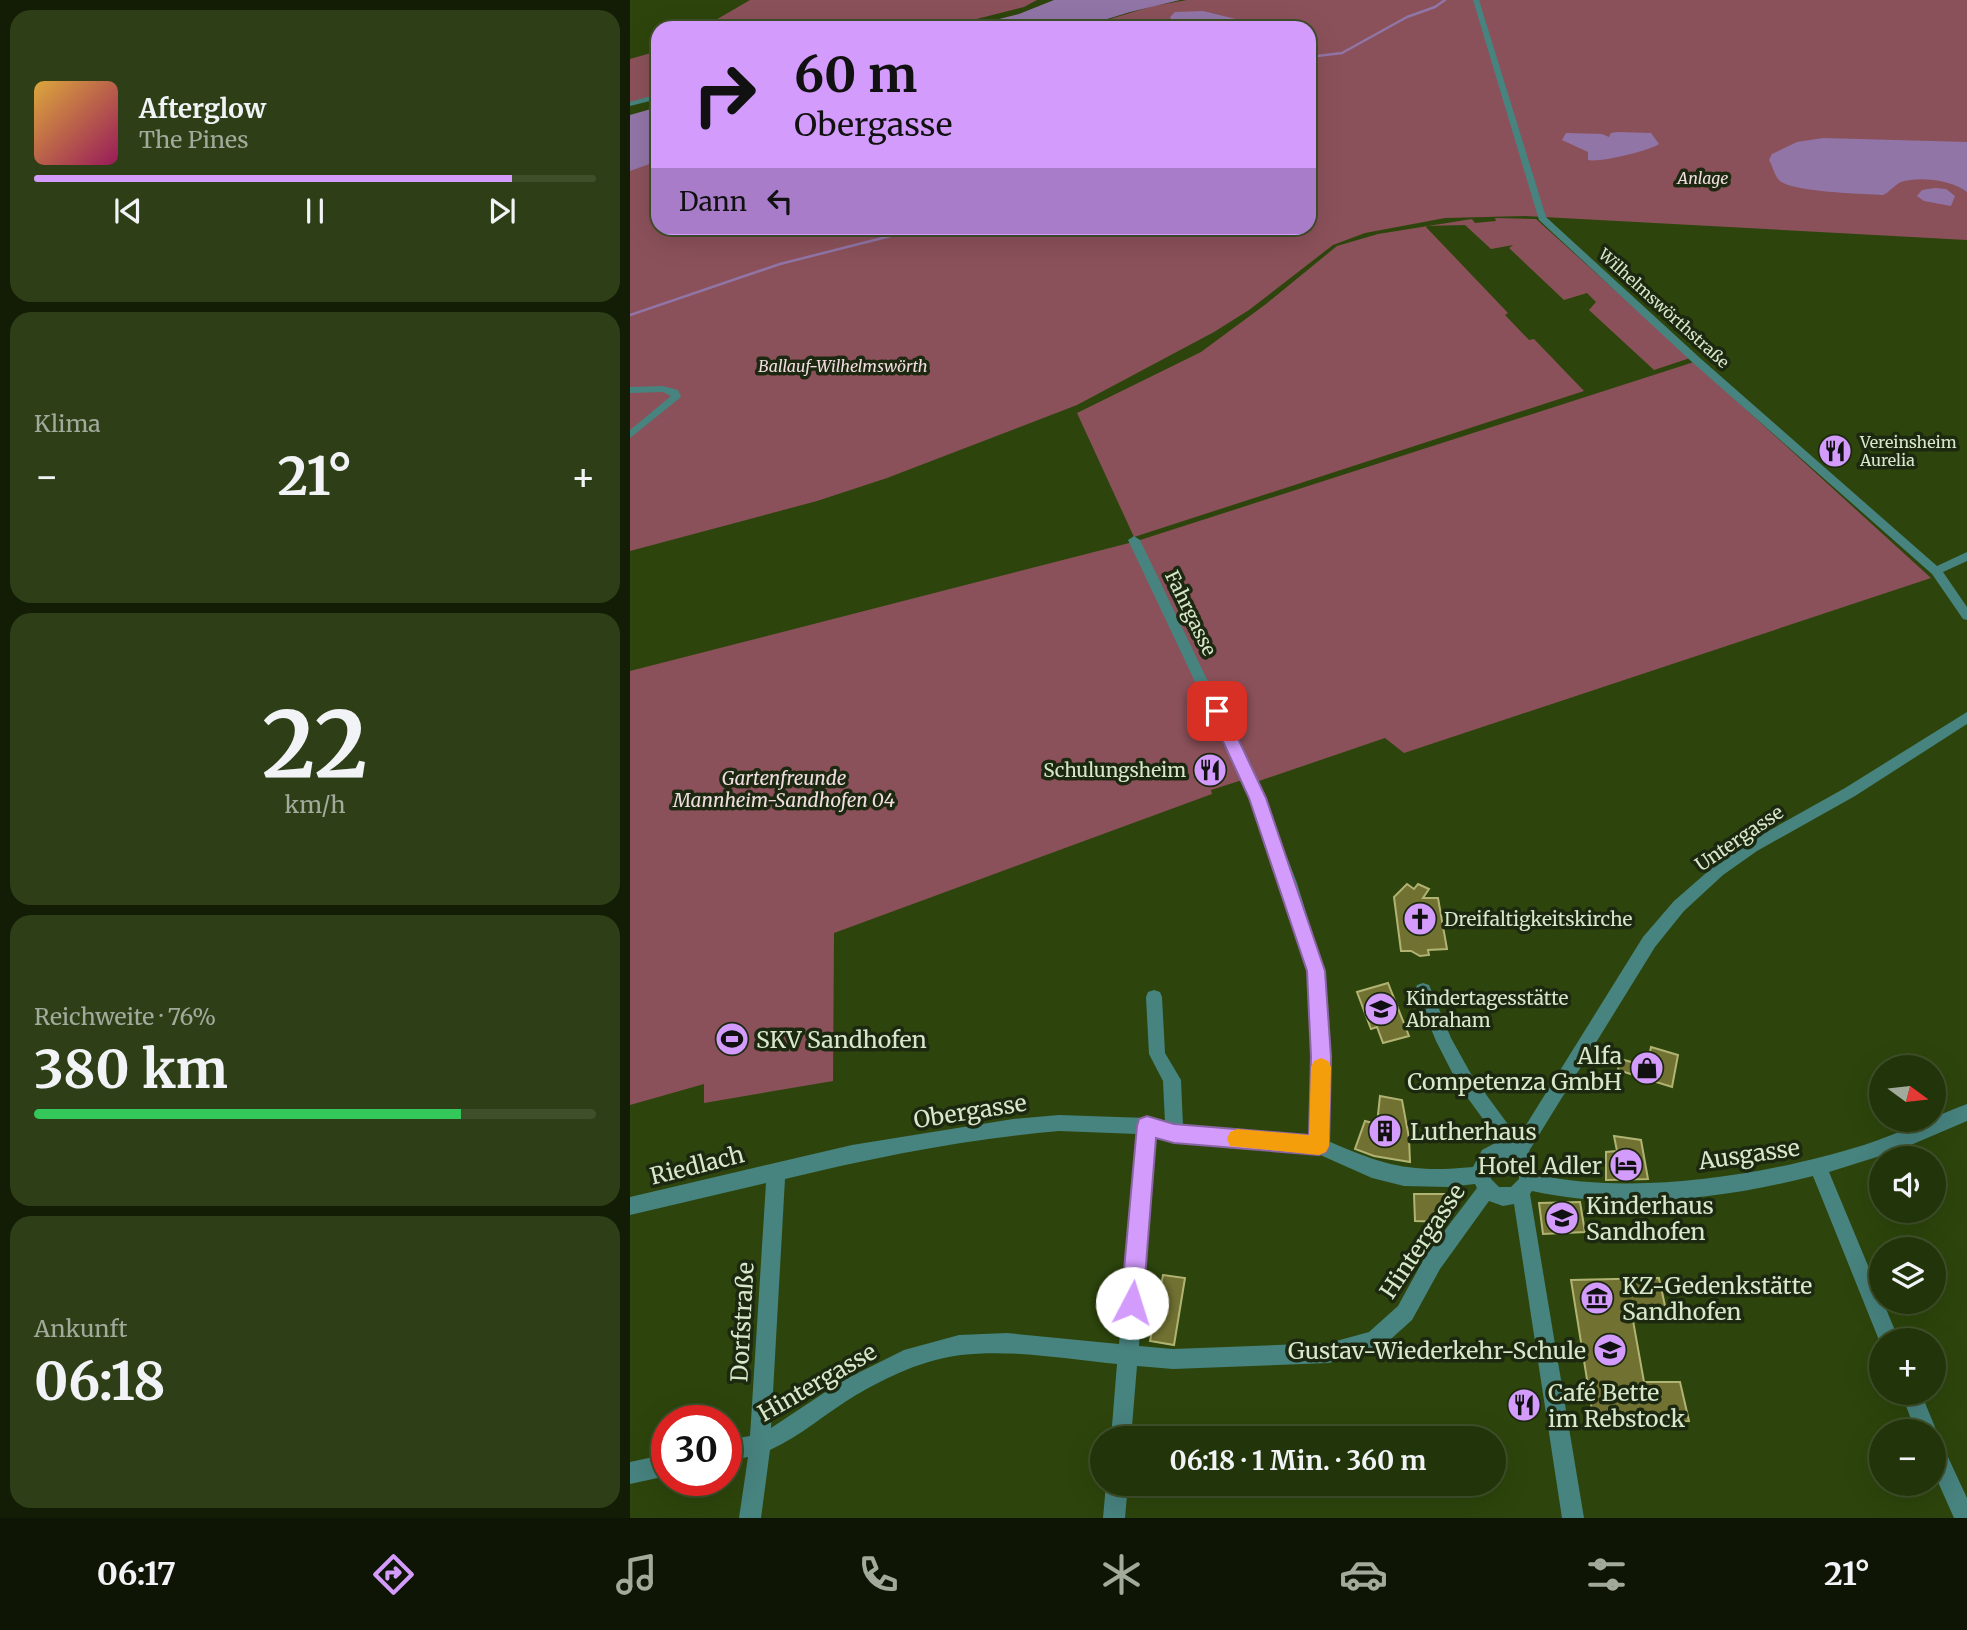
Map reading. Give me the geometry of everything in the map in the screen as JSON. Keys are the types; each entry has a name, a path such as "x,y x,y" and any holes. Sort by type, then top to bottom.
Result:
{"street":[{"name":"Wilhelmswörthstraße","path":"1476,0 1542,218 1696,359 1936,571 1967,616"},
{"path":"630,104 647,99"},
{"path":"630,390 663,389 674,392 676,397 630,435"},
{"name":"Fahrgasse","path":"1133,540 1257,798 1316,971 1321,1057 1319,1146"},
{"path":"1936,571 1967,556"},
{"name":"Untergasse","path":"1517,1153 1649,942 1679,906 1718,871 1752,847 1850,792 1967,717"},
{"path":"1423,990 1444,1041 1465,1080 1528,1166 1525,1187 1573,1518"},
{"path":"1154,997 1157,1054 1172,1080 1174,1134"},
{"name":"Ausgasse","path":"1525,1187 1626,1194 1743,1183 1818,1169 1932,1129 1967,1112"},
{"name":"Obergasse","path":"776,1170 852,1154 1013,1127 1059,1123 1147,1126 1174,1134 1319,1146 1372,1169 1404,1177 1485,1181"},
{"path":"1122,1426 1147,1126"},
{"path":"1517,1153 1504,1149 1491,1152 1482,1162 1485,1181 1501,1195 1525,1187"},
{"path":"1818,1169 1884,1328"},
{"name":"Riedlach","path":"630,1206 776,1170"},
{"name":"Dorfstraße","path":"750,1518 760,1444 776,1170"},
{"name":"Hintergasse","path":"742,1448 760,1444 784,1433 849,1388 911,1357 959,1345 1007,1343 1173,1359 1329,1353 1375,1340 1405,1312 1433,1262 1485,1181"},
{"path":"630,1473 651,1468"},
{"path":"1946,1479 1965,1518"},
{"path":"1114,1518 1116,1496"}],"green space":[{"path":"750,0 1037,0 1024,7 969,21 714,21"},
{"name":"Ballauf-Wilhelmswörth","path":"1187,0 1967,0 1967,240 1525,216 1445,218 1365,233 1333,245 1249,310 1214,332 1077,405 887,478 817,501 630,551 630,170 651,163 651,235 1316,235 1316,21 1103,21 1153,6"},
{"path":"651,53 651,98 630,103 630,59"},
{"path":"1495,218 1536,219 1690,358 1654,370 1589,310 1596,302 1587,293 1564,300 1509,248 1513,245 1491,249 1465,225 1429,226 1472,219 1475,223 1496,221"},
{"path":"1425,226 1508,313 1505,315 1529,340 1534,339 1584,391 1134,537 1077,413 1201,352 1337,246 1378,234"},
{"name":"Gartenfreunde Mannheim-Sandhofen 04","path":"1694,362 1931,578 1404,753 1385,738 1259,781 1239,781 1211,790 1212,794 834,933 833,1081 704,1103 704,1084 630,1105 630,671 1137,541"}],"shaded area":[{"path":"1054,0 1180,0 1101,21 991,21 1019,14"},
{"path":"1203,11 1244,21 1172,21 1170,17 1175,12"},
{"path":"651,109 651,164 630,171 630,115"},
{"path":"1566,133 1602,134 1609,137 1611,133 1651,133 1659,144 1603,160 1588,160 1588,152 1562,140"},
{"path":"1823,138 1967,142 1967,192 1944,182 1926,179 1901,182 1883,195 1812,190 1779,180 1769,160 1772,154 1797,142"},
{"path":"1946,189 1955,196 1951,206 1924,201 1917,196 1922,190"}],"building":[{"name":"Dreifaltigkeitskirche","path":"1407,884 1414,889 1418,884 1429,889 1423,898 1438,898 1447,949 1428,950 1429,955 1420,956 1411,951 1401,951 1394,897"},
{"name":"Kindertagesstätte Abraham","path":"1388,983 1409,1036 1383,1043 1377,1027 1371,1029 1357,992"},
{"name":"Alfa Competenza GmbH","path":"1651,1047 1678,1055 1672,1087 1618,1070 1620,1059 1647,1066"},
{"name":"Lutherhaus","path":"1380,1096 1402,1100 1410,1162 1374,1156 1355,1149 1365,1121 1377,1124"},
{"name":"Hotel Adler","path":"1614,1136 1641,1140 1648,1179 1606,1180 1606,1152 1617,1151"},
{"path":"1414,1194 1446,1194 1448,1222 1415,1221"},
{"name":"Kinderhaus Sandhofen","path":"1580,1202 1585,1232 1543,1234 1539,1203"},
{"path":"1163,1275 1185,1278 1174,1345 1150,1341"},
{"name":"Gustav-Wiederkehr-Schule","path":"1659,1278 1667,1315 1632,1315 1644,1382 1680,1382 1689,1421 1594,1423 1571,1280"}],"waterway":[{"path":"1316,56 1342,53 1407,17 1435,7 1445,0"},
{"path":"630,315 780,264 894,235"}],"slow traffic":[{"path":"1237,1139 1319,1146 1321,1067"}],"place":[{"name":"Vereinsheim Aurelia","path":"1835,451"},
{"name":"Schulungsheim","path":"1210,770"},
{"name":"Dreifaltigkeitskirche","path":"1420,919"},
{"name":"Kindertagesstätte Abraham","path":"1381,1009"},
{"name":"SKV Sandhofen","path":"732,1039"},
{"name":"Alfa Competenza GmbH","path":"1647,1068"},
{"name":"Lutherhaus","path":"1385,1131"},
{"name":"Hotel Adler","path":"1626,1165"},
{"name":"Kinderhaus Sandhofen","path":"1562,1218"},
{"name":"KZ-Gedenkstätte Sandhofen","path":"1597,1298"},
{"name":"Gustav-Wiederkehr-Schule","path":"1610,1350"},
{"name":"Café Bette im Rebstock","path":"1524,1405"}],"route":[{"path":"1132,1303 1147,1126 1174,1134 1319,1146 1321,1057 1316,971 1289,883 1257,798 1217,711"}],"park label":[{"name":"Anlage","path":"1703,178"}]}
